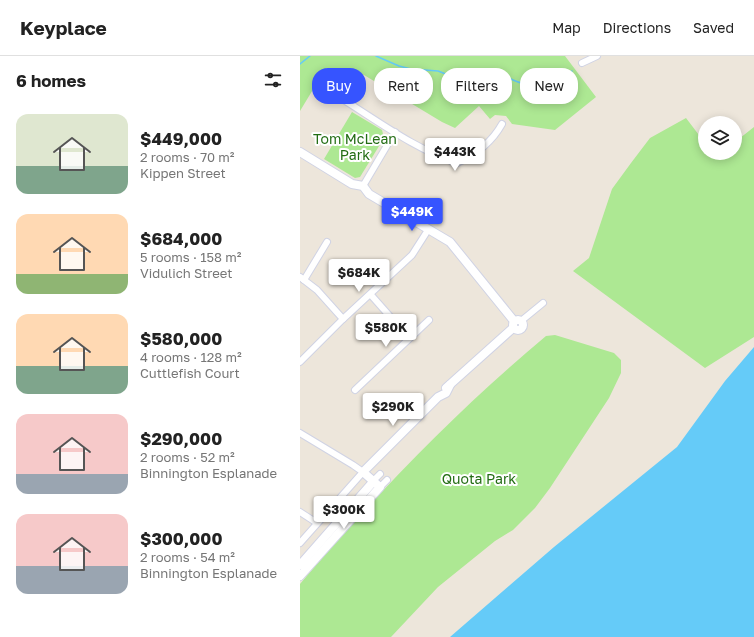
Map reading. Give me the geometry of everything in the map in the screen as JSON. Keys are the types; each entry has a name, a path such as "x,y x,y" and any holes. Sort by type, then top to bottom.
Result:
{"street":[{"path":"582,63 597,56"},
{"path":"351,104 395,132 442,158 457,163 470,157 492,139 502,124"},
{"path":"363,186 395,132"},
{"path":"300,152 352,184 363,186 370,194 450,242 516,323"},
{"path":"301,359 412,255 428,230"},
{"path":"327,242 302,279 317,290 343,319"},
{"path":"371,295 409,338"},
{"path":"300,543 363,472 438,397 446,393 450,385 516,323 543,303"},
{"path":"356,390 429,320"},
{"path":"300,433 353,465 375,483"},
{"path":"300,576 375,483 380,474"},
{"path":"300,565 375,483 387,480"},
{"path":"300,512 317,523"}],"green space":[{"path":"300,56 565,56 574,68 520,68 520,104 578,104 578,73 596,97 555,130 512,124 506,116 495,115 490,119 479,106 455,128 412,104 433,104 433,68 374,68 374,81 366,76 366,68 312,68 312,91 300,111"},
{"name":"Tom McLean Park","path":"352,112 382,130 384,138 360,177 355,178 324,159"},
{"path":"686,118 698,134 698,160 742,160 742,136 754,127 754,337 705,368 573,271 589,258 612,189 650,138"},
{"name":"Quota Park","path":"555,335 614,353 621,360 621,373 609,398 550,488 535,508 513,530 495,541 438,587 391,637 300,637 300,584 357,518 448,424 546,336"}],"water":[{"path":"754,347 754,637 450,637 554,547 677,447 725,381"}],"waterway":[{"path":"300,64 310,56"},
{"path":"376,56 399,66 411,69 438,71 456,78 469,76 488,69 520,83"}]}
